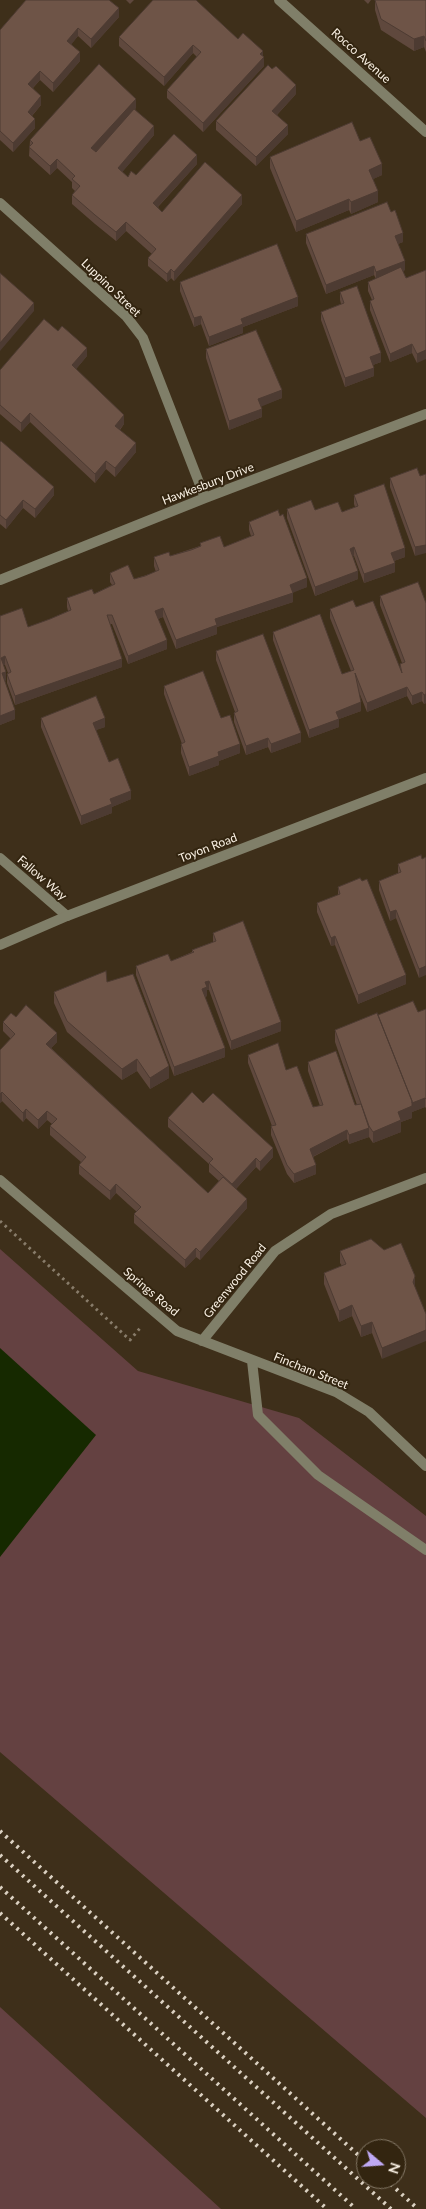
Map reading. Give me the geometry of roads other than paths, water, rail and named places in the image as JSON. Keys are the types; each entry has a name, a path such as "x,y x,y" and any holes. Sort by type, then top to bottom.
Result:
{"street":[{"name":"Rocco Avenue","path":"279,0 426,132"},
{"name":"Luppino Street","path":"0,203 126,316 143,338 206,498"},
{"name":"Hawkesbury Drive","path":"0,580 206,498 426,414"},
{"name":"Toyon Road","path":"0,945 67,916 426,778"},
{"name":"Fallow Way","path":"0,858 67,916"},
{"name":"Greenwood Road","path":"202,1341 275,1251 330,1214 426,1178"},
{"name":"Springs Road","path":"0,1180 177,1331 252,1361"},
{"name":"Fincham Street","path":"252,1361 336,1392 370,1412 426,1466"},
{"path":"252,1361 258,1415 318,1475 426,1550"}],"railway":[{"path":"0,1831 356,2153"},
{"path":"0,1855 391,2209"},
{"path":"0,1887 356,2209"},
{"path":"0,1913 327,2209"},
{"path":"396,2189 418,2209"}]}
